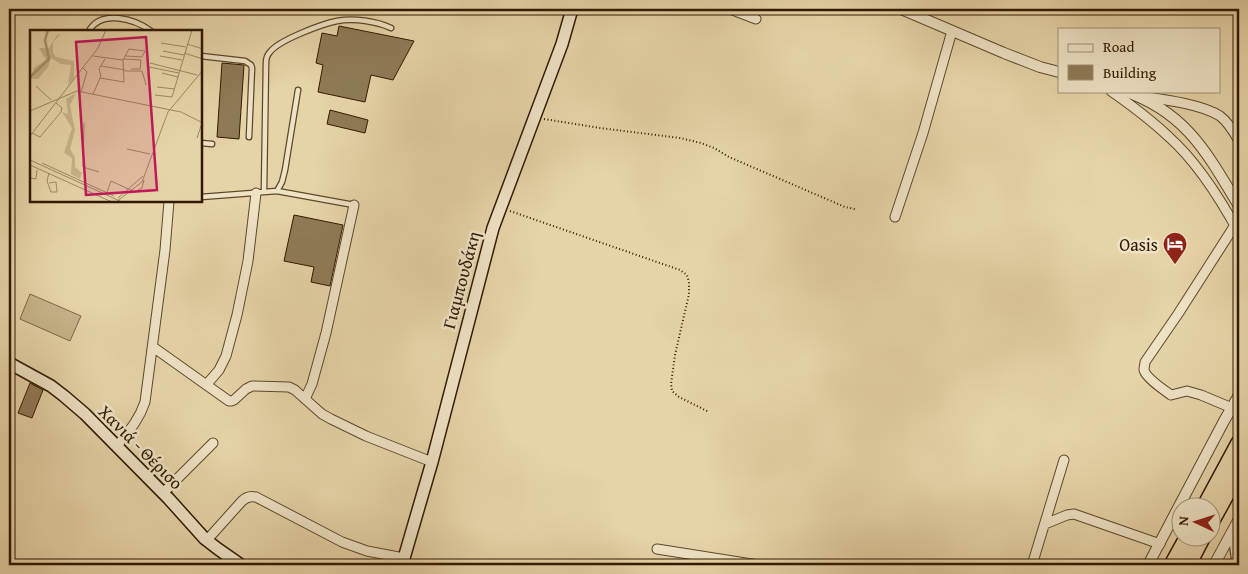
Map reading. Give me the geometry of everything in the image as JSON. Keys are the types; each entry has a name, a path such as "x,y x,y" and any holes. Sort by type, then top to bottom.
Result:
{"highway":[{"path":"1210,496 1239,443"},
{"path":"1220,506 1239,471"},
{"path":"1172,565 1182,546"},
{"path":"1188,565 1198,546"}],"main road":[{"name":"Γιαμπουδάκη","path":"403,561 432,462 493,228 562,44 572,9"},
{"name":"Χανιά - Θέρισο","path":"9,363 39,379 64,396 85,414 207,540 242,565"}],"street":[{"path":"730,9 756,19"},
{"path":"901,9 1040,67 1058,72"},
{"path":"895,217 923,133 952,31"},
{"path":"1112,92 1136,108 1170,138 1199,170 1237,229"},
{"path":"1127,92 1160,108 1182,124 1214,163 1239,207 1237,229 1145,362 1144,370 1146,375 1171,395 1188,392 1201,395 1232,408"},
{"path":"1135,95 1188,104 1210,111 1220,116 1239,140"},
{"path":"207,384 219,370 226,356 237,315 260,192"},
{"path":"117,446 137,421 146,402 165,250 168,202"},
{"path":"305,399 312,384 326,333 354,205"},
{"path":"153,347 207,384 225,399 231,401 246,389 256,385 288,387 295,390 322,414 331,419 366,436 432,462"},
{"path":"1148,565 1239,395"},
{"path":"162,493 213,443"},
{"path":"1032,565 1064,460"},
{"path":"207,540 245,498 252,496 342,542 403,561"},
{"path":"1045,524 1074,514 1160,544"},
{"path":"1214,565 1239,519"},
{"path":"657,549 758,565"}],"lane":[{"path":"90,30 100,20 109,18 135,22 149,30"},
{"path":"260,192 266,57 269,53 274,47 306,30 337,21 370,22 391,28"},
{"path":"202,56 245,61 251,65 249,137"},
{"path":"278,191 285,170 298,90"},
{"path":"202,143 212,144"},
{"path":"202,197 278,191 354,205"},
{"path":"1230,536 1235,565"}],"path":[{"path":"534,117 680,138 700,143 845,207 855,209"},
{"path":"501,208 680,270 687,275 689,282 688,294 675,355 671,384 672,391 679,397 709,412"}],"shaded area":[{"path":"30,294 81,316 70,341 20,319"}],"building":[{"path":"339,26 414,41 393,80 371,75 365,102 318,92 323,65 316,63 322,33 337,36"},
{"path":"222,63 244,65 239,139 217,137"},
{"path":"330,110 368,120 365,133 327,124"},
{"path":"294,215 343,225 330,286 311,282 314,267 284,261"},
{"path":"30,383 43,390 32,418 18,413"}],"place":[{"name":"Oasis","path":"1175,265"}]}
